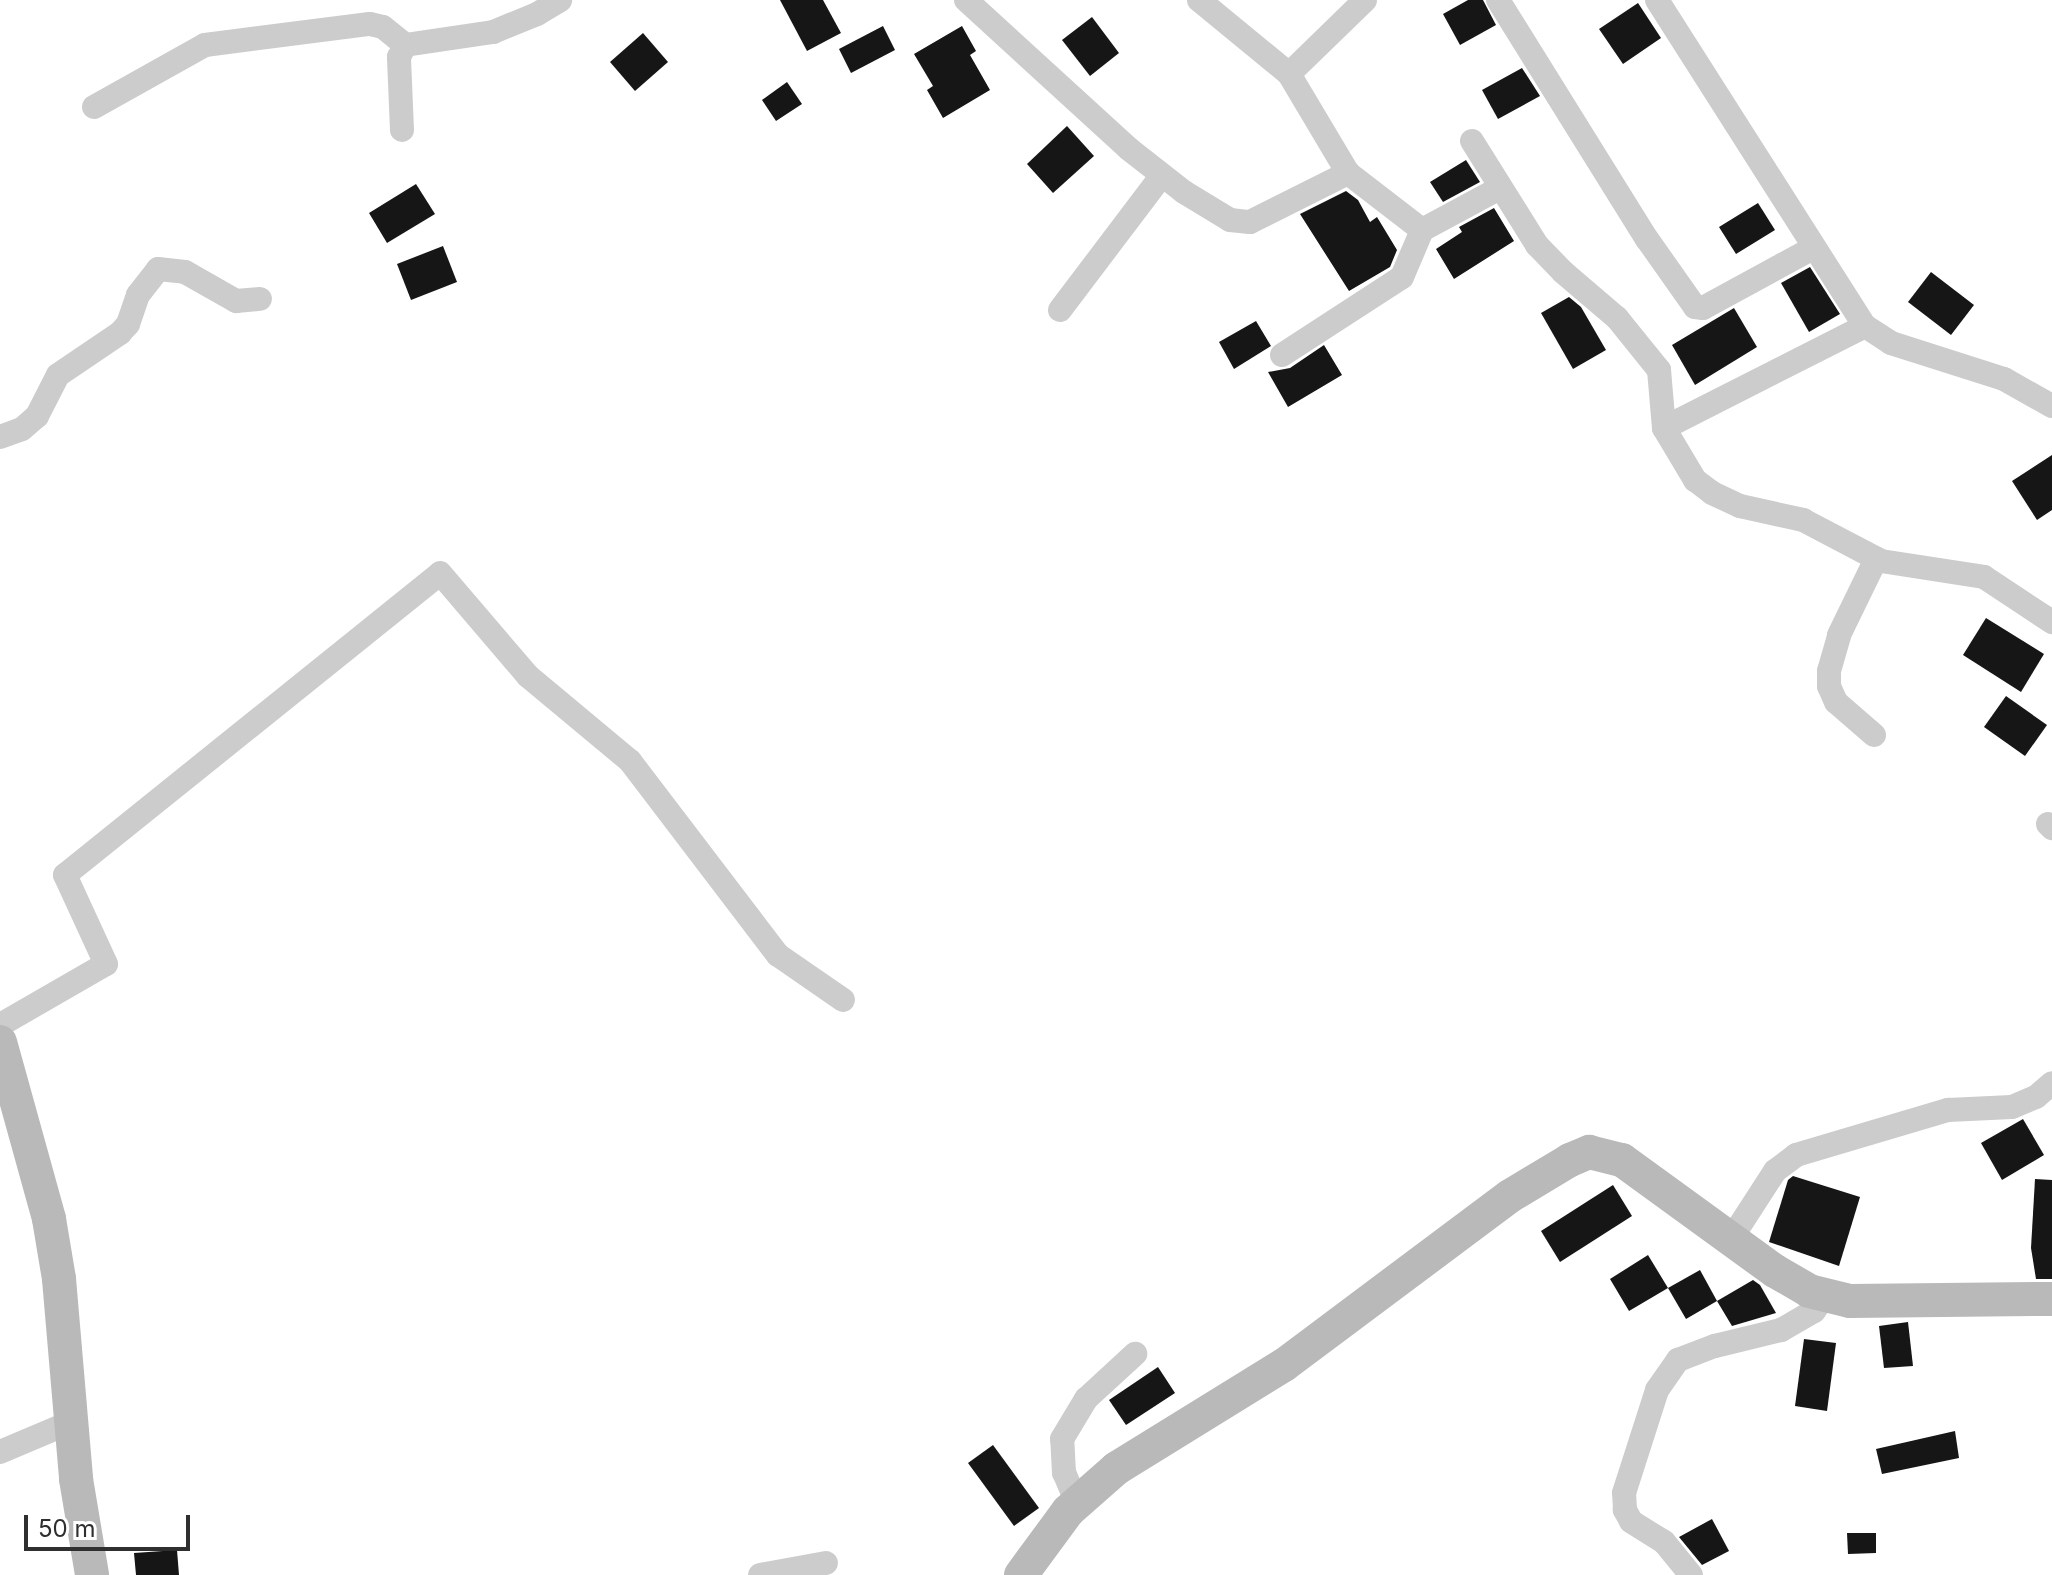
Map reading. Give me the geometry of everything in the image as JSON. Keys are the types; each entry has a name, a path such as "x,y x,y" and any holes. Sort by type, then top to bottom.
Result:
{"street":[{"path":"94,107 205,45 370,24 383,27 405,45 493,32 537,14 560,0"},
{"path":"966,0 1129,149 1196,199 1241,224 1348,173"},
{"path":"1199,0 1289,74 1348,173 1422,230"},
{"path":"1289,74 1365,0"},
{"path":"1498,0 1672,277 1695,307 1703,308 1813,248"},
{"path":"1657,0 1865,326 1891,343 2004,379 2052,406"},
{"path":"402,130 399,57 405,45"},
{"path":"1472,141 1537,245 1563,272 1617,318 1648,352 1659,370 1664,428 1695,480 1712,493 1740,506 1803,520 1876,559 1984,577 2052,622"},
{"path":"1060,310 1162,175"},
{"path":"1282,355 1402,277 1422,230 1500,188"},
{"path":"0,437 22,429 37,416 58,375 120,333 133,312 138,295 158,269 185,272 236,301 260,299"},
{"path":"1664,428 1865,326"},
{"path":"1874,735 1836,702 1829,686 1829,671 1839,635 1876,559"},
{"path":"0,1025 106,964 65,875 440,573 528,676 630,761 778,955 843,1000"},
{"path":"0,1042 49,1219 59,1279 71,1422 92,1575"},
{"path":"1731,1239 1775,1171 1796,1155 1948,1110 2012,1107 2036,1097 2052,1083"},
{"path":"1021,1575 1040,1545 1077,1503 1117,1468 1284,1365 1469,1225 1570,1160 1589,1152 1622,1160 1775,1271 1825,1295 1850,1301 2052,1299"},
{"path":"1691,1575 1664,1542 1631,1521 1625,1510 1624,1493 1657,1390 1678,1360 1715,1346 1781,1330 1814,1311 1825,1295"},
{"path":"1077,1503 1064,1473 1062,1439 1086,1399 1135,1354"},
{"path":"0,1452 71,1422"},
{"path":"760,1575 826,1563"}],"building":[{"path":"780,0 823,0 841,33 807,51"},
{"path":"1468,0 1483,0 1496,25 1460,45 1443,14"},
{"path":"1638,3 1661,38 1623,64 1599,29"},
{"path":"1092,17 1119,53 1090,76 1062,40"},
{"path":"883,26 895,50 851,73 839,49"},
{"path":"962,26 976,51 970,55 990,90 943,118 927,90 933,86 914,54"},
{"path":"643,33 668,62 635,91 610,62"},
{"path":"1522,68 1540,96 1498,119 1482,90"},
{"path":"787,82 802,104 776,121 762,100"},
{"path":"1067,126 1094,156 1053,193 1027,164"},
{"path":"1466,160 1480,182 1443,202 1430,182"},
{"path":"416,184 435,214 387,243 369,213"},
{"path":"1346,191 1358,200 1370,222 1377,217 1397,250 1390,267 1349,291 1300,214"},
{"path":"1758,203 1775,230 1736,254 1719,227"},
{"path":"1494,208 1514,241 1454,279 1436,249 1462,232 1459,227"},
{"path":"443,246 457,282 411,300 397,264"},
{"path":"1810,267 1840,314 1809,332 1781,283"},
{"path":"1931,272 1974,305 1951,335 1908,302"},
{"path":"1569,297 1581,307 1606,350 1573,369 1541,313"},
{"path":"1734,308 1757,347 1695,385 1672,345"},
{"path":"1256,321 1271,346 1234,369 1219,342"},
{"path":"1324,345 1342,375 1288,407 1268,372 1290,368"},
{"path":"2052,455 2052,510 2037,520 2012,481"},
{"path":"1986,618 2044,654 2021,692 1963,655"},
{"path":"2006,696 2047,725 2025,756 1984,727"},
{"path":"2023,1119 2044,1155 2002,1180 1981,1143"},
{"path":"1793,1176 1860,1197 1839,1266 1769,1242 1788,1180"},
{"path":"2035,1179 2052,1180 2052,1279 2036,1279 2031,1248"},
{"path":"1613,1185 1632,1216 1560,1262 1541,1231"},
{"path":"1648,1255 1668,1288 1629,1311 1610,1279"},
{"path":"1700,1270 1717,1301 1686,1319 1668,1288"},
{"path":"1753,1280 1760,1285 1776,1313 1732,1326 1717,1301"},
{"path":"1908,1322 1913,1366 1884,1368 1879,1326"},
{"path":"1804,1339 1836,1343 1827,1411 1795,1406"},
{"path":"1158,1367 1175,1393 1126,1425 1109,1400"},
{"path":"1955,1431 1959,1458 1882,1474 1876,1449"},
{"path":"993,1445 1039,1508 1014,1526 968,1463"},
{"path":"1712,1519 1729,1551 1702,1565 1679,1537"},
{"path":"1847,1533 1876,1533 1876,1553 1848,1554"},
{"path":"177,1550 179,1575 136,1575 134,1553"}]}
